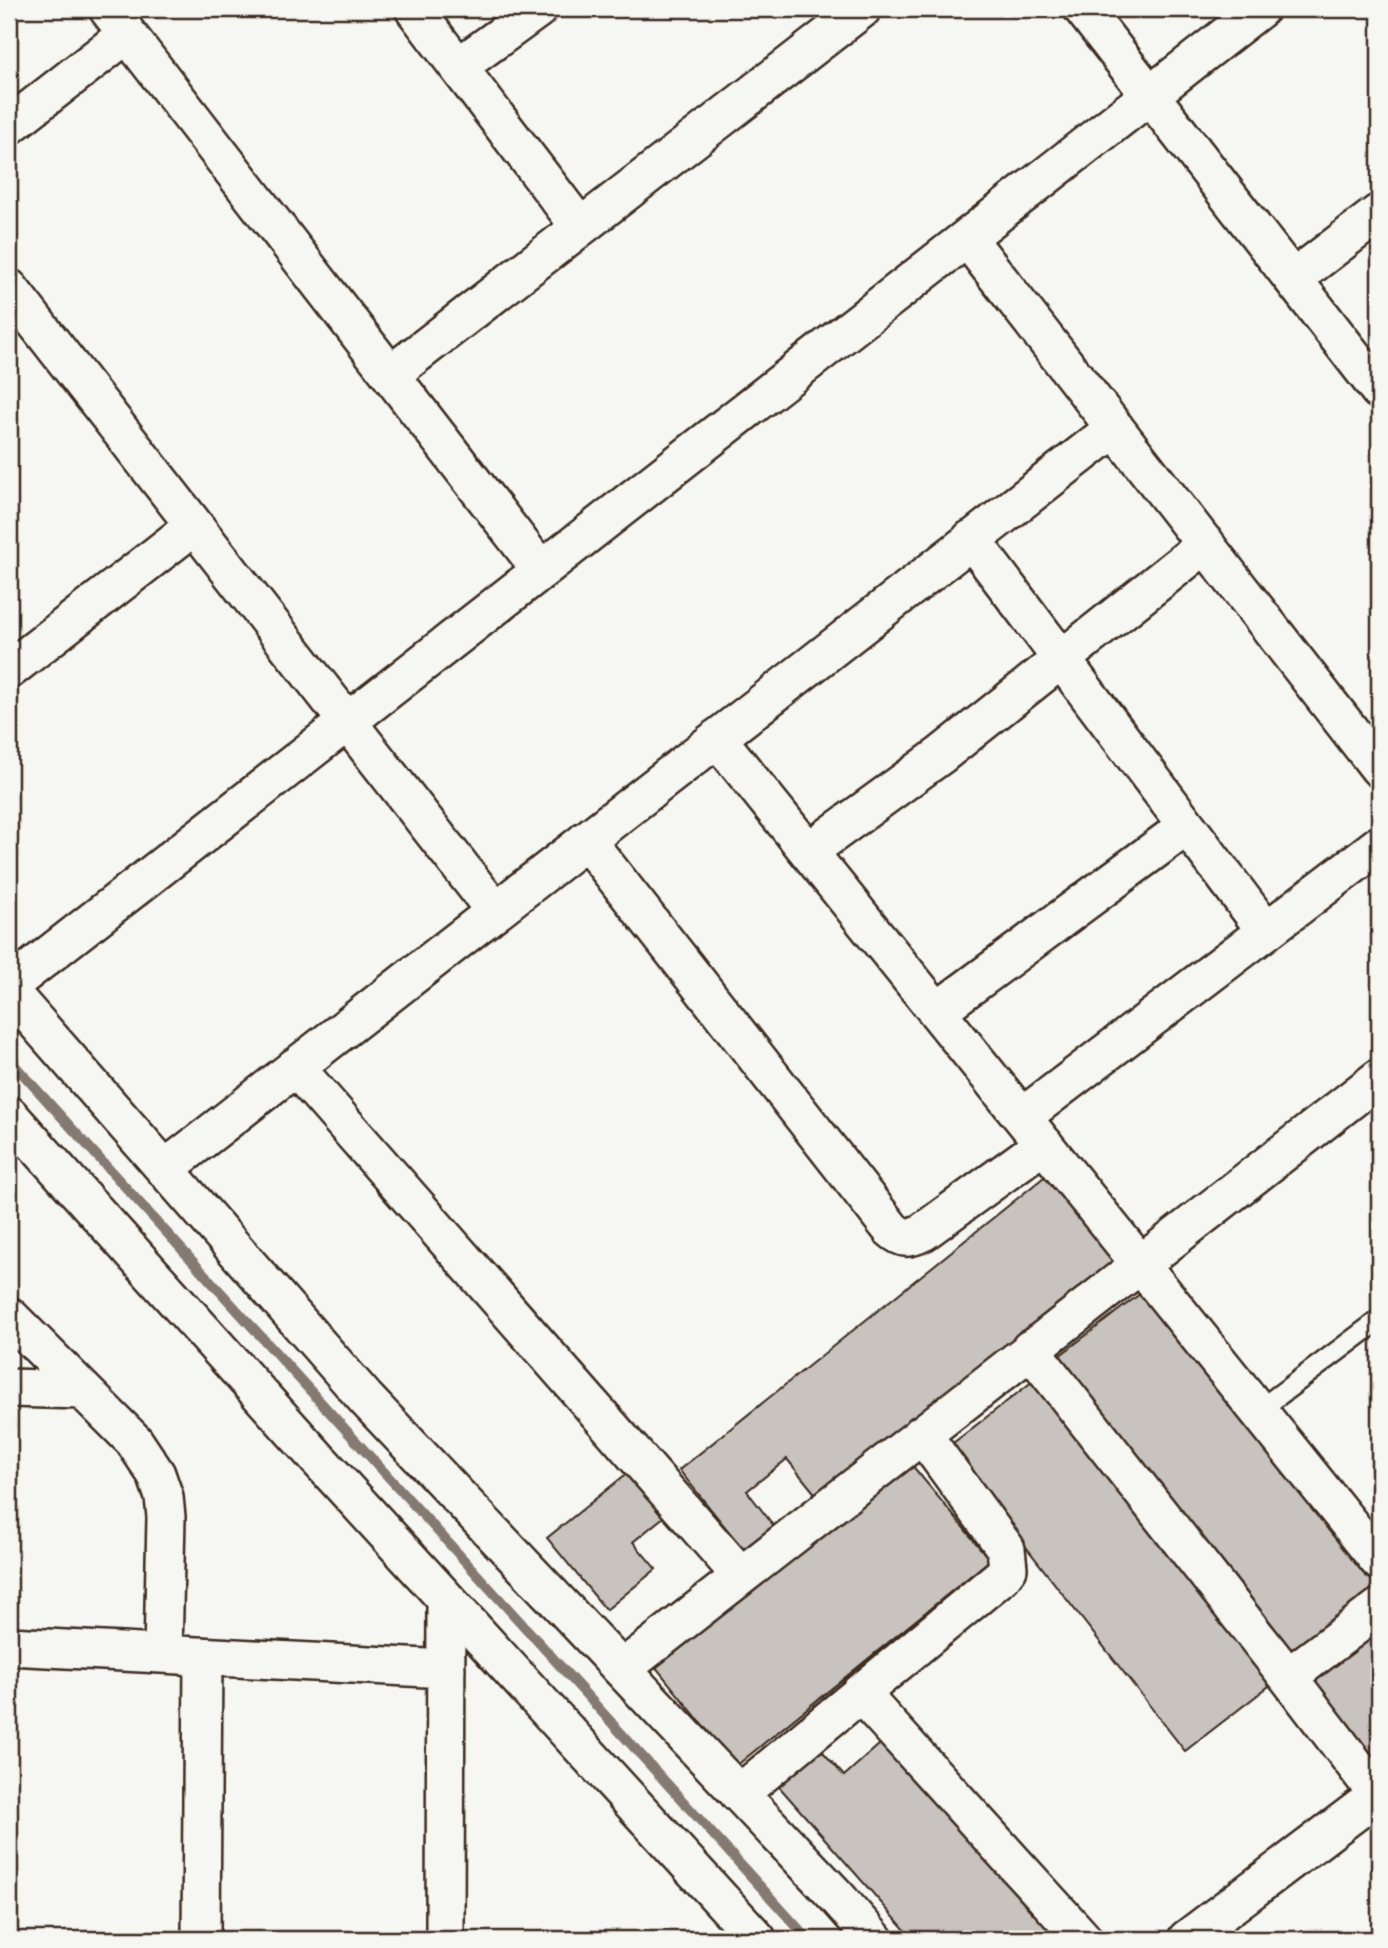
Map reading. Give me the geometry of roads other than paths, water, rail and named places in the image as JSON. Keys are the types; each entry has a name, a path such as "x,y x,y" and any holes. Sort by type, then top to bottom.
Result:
{"street":[{"path":"414,9 580,227"},
{"path":"458,67 538,9"},
{"path":"391,374 862,9"},
{"path":"1083,9 1379,390"},
{"path":"874,1939 366,1399 9,988 1260,9"},
{"path":"9,126 117,21 541,570"},
{"path":"1293,279 1379,213"},
{"path":"967,238 1379,768"},
{"path":"9,288 495,911"},
{"path":"165,1169 1115,428"},
{"path":"9,670 194,526"},
{"path":"971,539 1266,931"},
{"path":"808,851 942,755 1206,544"},
{"path":"717,738 1258,1410 1368,1523 1379,1561"},
{"path":"937,1012 1187,826"},
{"path":"586,840 891,1229 900,1237 909,1238 923,1232 1033,1131 1266,931 1379,845"},
{"path":"295,1067 741,1576"},
{"path":"622,1669 1379,1078"},
{"path":"9,1115 446,1600 757,1939"},
{"path":"9,1316 134,1441 156,1474 164,1497 166,1517 163,1654"},
{"path":"1030,1349 1379,1794 1187,1939"},
{"path":"9,1388 83,1391"},
{"path":"739,1794 1002,1576 1008,1568 1006,1549 922,1434"},
{"path":"445,1939 446,1600"},
{"path":"1288,1677 1379,1608"},
{"path":"9,1646 446,1669"},
{"path":"201,1939 203,1656"},
{"path":"860,1693 1083,1939"}],"lane":[{"path":"1258,1410 1379,1320"}],"waterway":[{"path":"9,1059 808,1939"}]}
